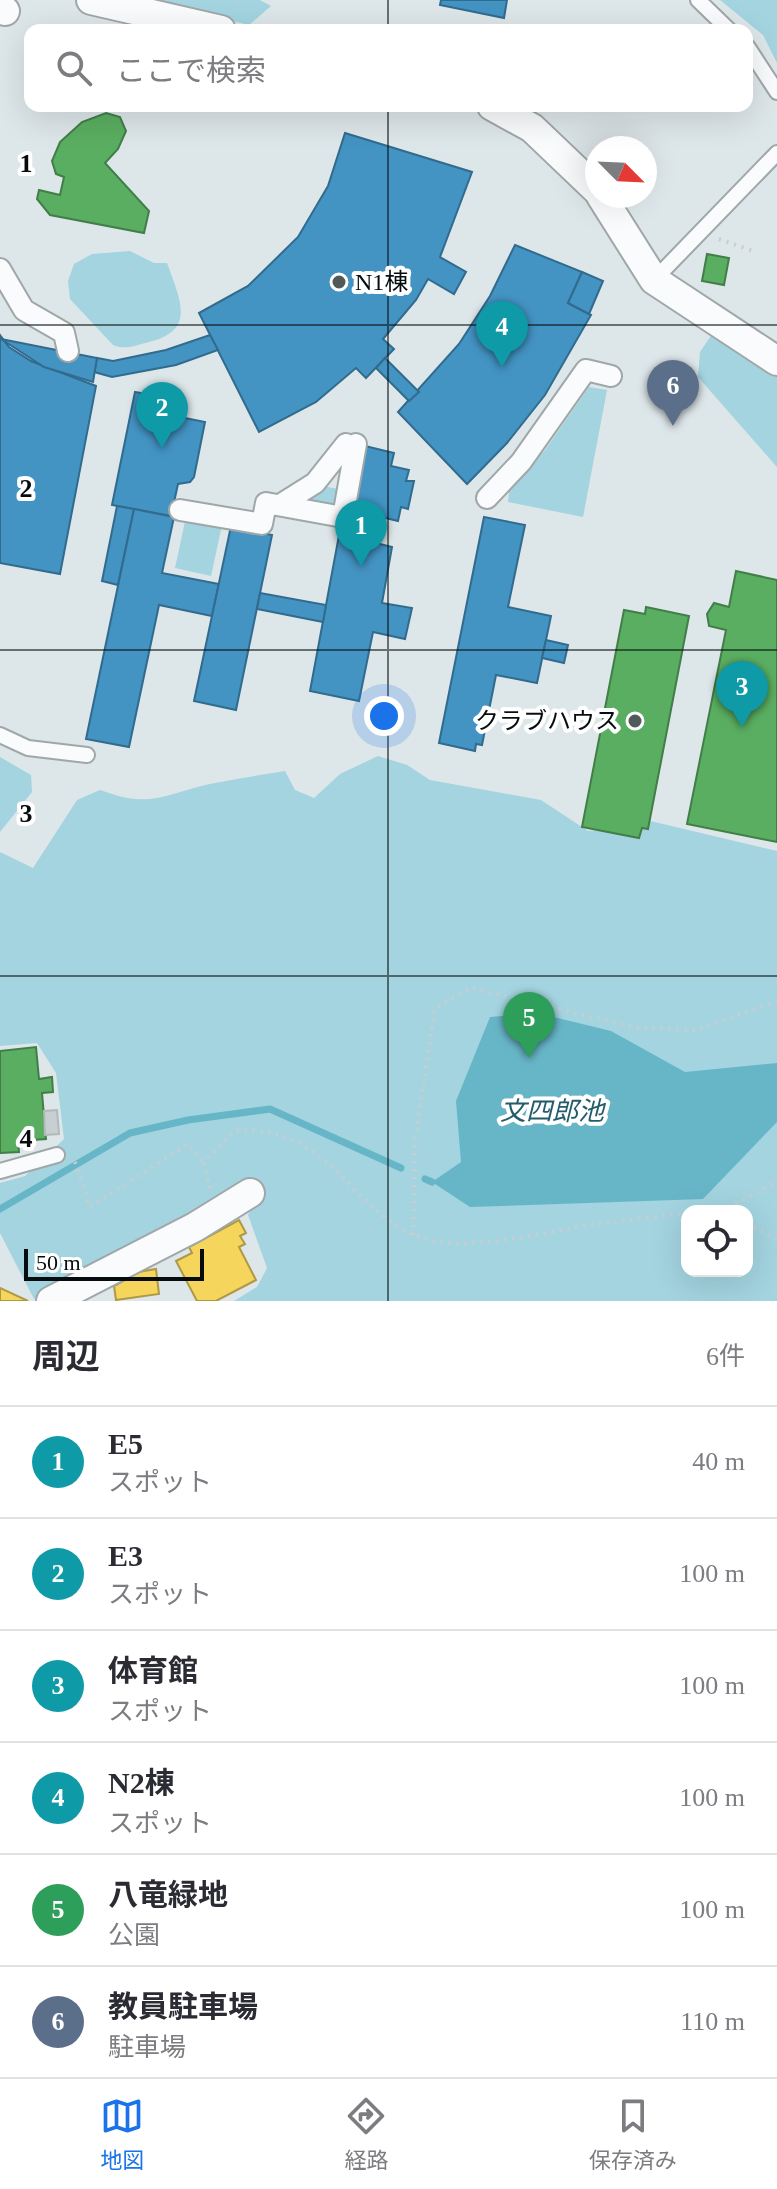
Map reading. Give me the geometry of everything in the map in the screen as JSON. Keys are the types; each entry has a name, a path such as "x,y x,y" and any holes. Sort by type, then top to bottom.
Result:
{"street":[{"path":"91,0 195,24"},
{"path":"503,112 532,128 585,179"},
{"path":"609,208 654,280 777,361"},
{"path":"0,269 24,310 64,333 68,351"},
{"path":"487,498 521,462 586,370 611,376"},
{"path":"180,510 262,524 266,503 343,517 351,444 315,483 280,505"},
{"path":"51,1301 250,1193"}],"lane":[{"path":"698,0 723,24"},
{"path":"753,55 777,92"},
{"path":"654,280 777,153"},
{"path":"0,735 28,748 87,755"},
{"path":"0,1171 57,1155"}],"path":[{"path":"704,228 726,244 756,252"},
{"path":"413,1235 415,1140 435,1008 471,988 638,1028 696,1030 777,1001"},
{"path":"204,1163 234,1131 261,1129 303,1146 330,1162 384,1215 413,1235 443,1243 501,1239 681,1214"},
{"path":"78,1176 90,1207 188,1144 204,1163 220,1212"},
{"path":"737,1205 777,1180"},
{"path":"753,1226 777,1240"}],"shaded area":[{"path":"142,0 260,0 271,6 250,24"},
{"path":"720,0 777,0 777,63 763,35"},
{"path":"130,251 154,263 167,263 177,290 181,314 179,323 161,338 121,347 113,345 70,299 68,281 74,264 92,254"},
{"path":"715,330 777,371 777,467 698,377 700,352"},
{"path":"589,387 607,390 583,517 508,502 509,490 545,450"},
{"path":"317,485 344,490 340,509 294,499"},
{"path":"186,517 222,525 211,576 175,568"},
{"path":"378,756 407,765 430,780 541,800 588,831 613,829 642,819 777,851 777,1301 234,1301 257,1287 267,1268 248,1215 257,1198 113,1253 34,1299 0,1233 0,1183 25,1176 64,1139 56,1073 37,1043 0,1046 0,852 33,868 77,800 100,790 132,799 156,798 210,784 285,771 295,790 314,798 340,774"},
{"path":"0,757 31,775 32,792 0,832"}],"water":[{"name":"文四郎池","path":"537,1013 611,1031 685,1072 777,1063 777,1122 703,1199 470,1207 432,1182 461,1162 456,1101 490,1017"}],"building: 住宅":[{"path":"239,1220 246,1233 240,1236 245,1244 239,1247 256,1280 216,1301 197,1301 176,1261 192,1253 189,1247"},
{"path":"156,1269 159,1294 116,1300 114,1286 127,1279 126,1274"},
{"path":"0,1288 28,1301 0,1301"}],"building: 教育":[{"path":"441,0 507,0 504,18 440,5"},
{"name":"N1棟","path":"345,133 472,172 440,257 466,272 454,294 428,279 416,300 383,339 394,349 366,378 356,368 316,402 259,432 199,313 248,286 298,237 328,186"},
{"path":"515,245 582,272 568,303 591,315 545,395 507,443 467,484 398,412 459,344 490,296"},
{"path":"582,272 603,281 589,314 568,303"},
{"path":"0,335 9,347 31,361 96,386 60,574 0,563"},
{"path":"210,335 218,350 176,365 112,377 94,372 97,358 113,361 166,350"},
{"path":"1,339 97,358 93,382 44,367"},
{"path":"385,358 419,392 409,401 376,368"},
{"path":"159,387 167,390 172,399 183,401 180,417 205,422 194,477 190,482 178,484 171,516 112,505 135,392 146,394"},
{"path":"365,446 394,453 391,466 409,470 406,481 414,481 408,509 401,507 398,521 381,517 376,543 392,547 382,603 412,608 405,639 373,632 359,701 310,691 340,530 347,531"},
{"path":"117,506 134,509 118,585 102,581"},
{"path":"134,509 174,517 162,573 219,584 212,616 159,605 129,747 86,739"},
{"path":"484,517 525,525 508,607 551,616 537,683 496,675 482,745 476,744 475,751 439,743"},
{"path":"231,526 272,535 236,710 194,701"},
{"path":"260,593 326,605 323,622 257,609"},
{"path":"546,640 568,645 564,663 542,658"}],"building: 公共":[{"path":"106,113 120,117 126,131 118,149 105,163 149,211 144,233 50,215 37,199 39,190 60,195 64,177 56,174 52,161 60,142 82,122"},
{"path":"707,254 729,258 724,285 702,281"},
{"path":"736,571 777,580 777,842 687,824 726,630 709,626 707,614 714,603 729,607"},
{"name":"クラブハウス","path":"646,607 689,616 648,829 642,828 639,838 582,827 624,610 645,614"},
{"path":"36,1047 39,1079 52,1077 53,1092 42,1093 46,1139 18,1141 19,1152 0,1153 0,1051"}],"building: その他":[{"path":"57,1110 59,1134 45,1135 44,1111"}],"waterway":[{"path":"0,1209 130,1133 188,1120 270,1109 401,1168"},
{"path":"425,1179 432,1182"}],"place":[{"name":"N1棟","path":"339,282"},
{"name":"N2棟","path":"502,367"},
{"name":"教員駐車場","path":"673,426"},
{"name":"E3","path":"162,448"},
{"name":"E5","path":"361,566"},
{"name":"クラブハウス","path":"635,721"},
{"name":"体育館","path":"742,727"},
{"name":"八竜緑地","path":"529,1058"}]}
